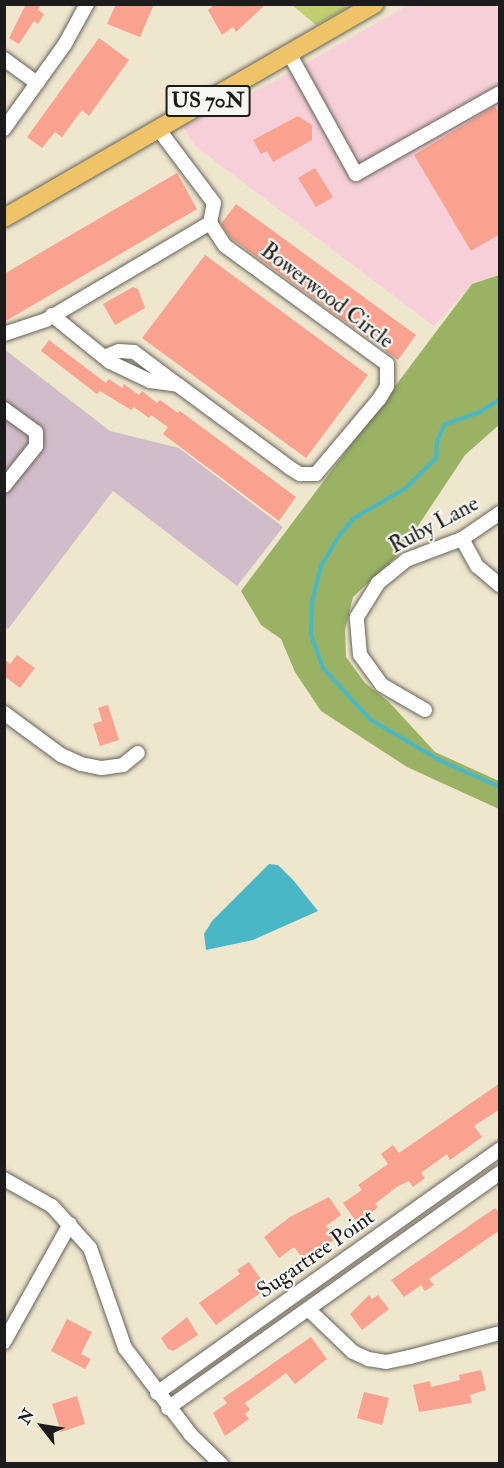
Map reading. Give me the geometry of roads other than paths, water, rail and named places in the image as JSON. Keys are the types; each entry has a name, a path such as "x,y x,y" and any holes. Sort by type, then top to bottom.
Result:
{"main road":[{"name":"US 70N","path":"4,218 375,4"}],"street":[{"path":"4,129 38,82 87,4"},
{"path":"290,55 356,174 500,93"},
{"path":"4,59 38,82"},
{"path":"4,334 52,315 210,224 214,203 159,130"},
{"name":"Bowerwood Circle","path":"105,357 118,351 135,352 290,468 309,476 321,471 387,386 387,364 225,246 210,224"},
{"name":"Bowerwood Circle","path":"52,315 105,357 150,381 178,385"},
{"path":"4,409 36,432 36,446 4,486"},
{"name":"Ruby Lane","path":"425,710 382,685 360,655 357,617 378,583 406,560 462,539 500,513"},
{"path":"462,539 477,566 500,585"},
{"path":"4,713 61,755 81,764 102,768 123,765 138,753"},
{"name":"Sugartree Point","path":"157,1393 500,1149"},
{"name":"Sugartree Point","path":"168,1408 500,1173"},
{"path":"4,1179 52,1206 90,1248 125,1348 168,1408 221,1464"},
{"path":"4,1342 70,1224"},
{"path":"308,1309 353,1352 368,1359 410,1357 497,1337"}],"water":[{"path":"269,864 278,865 318,911 253,940 206,950 204,934 212,921"}],"waterway":[{"path":"500,399 480,412 445,424 437,441 436,458 406,488 354,518 339,536 321,566 312,602 311,635 323,668 371,720 441,761 500,787"}]}
